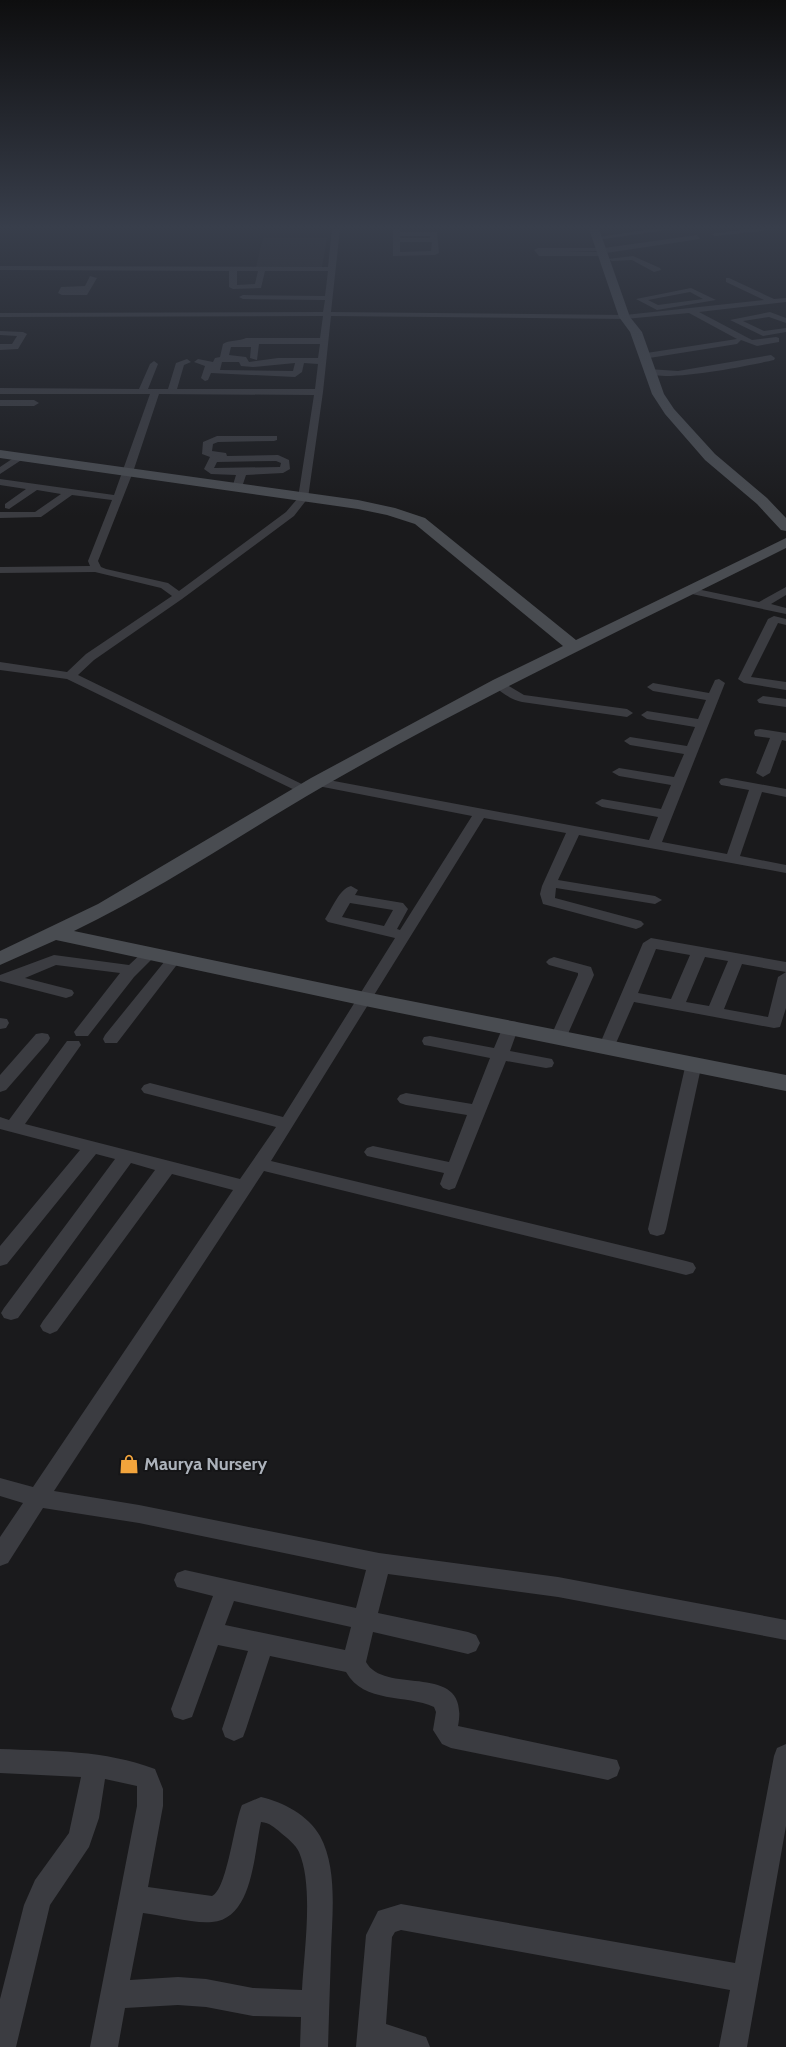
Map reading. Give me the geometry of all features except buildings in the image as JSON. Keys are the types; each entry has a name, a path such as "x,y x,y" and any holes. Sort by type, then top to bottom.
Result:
{"street":[{"path":"0,327 10,327 10,331 35,325"},
{"path":"70,676 90,657 178,597 290,514 303,498 301,454 319,392 325,325"},
{"path":"631,325 636,332 648,372 668,410 710,457 762,501 786,527"},
{"path":"718,325 754,343 786,338"},
{"path":"743,325 763,334 786,330"},
{"path":"0,333 22,334 17,346 0,347"},
{"path":"236,340 323,342"},
{"path":"643,356 737,341"},
{"path":"274,344 323,342"},
{"path":"245,364 242,359 218,360 216,373 297,373 304,344"},
{"path":"254,358 322,359"},
{"path":"648,372 678,374 771,358"},
{"path":"245,364 263,365 301,359"},
{"path":"276,374 279,361"},
{"path":"172,390 180,363 187,362"},
{"path":"0,390 156,392 203,388 203,373 210,364 198,362"},
{"path":"143,391 154,364"},
{"path":"241,374 245,364"},
{"path":"178,372 203,373"},
{"path":"178,372 187,375"},
{"path":"172,390 319,392"},
{"path":"97,569 93,561 128,472 156,392"},
{"path":"0,403 34,403"},
{"path":"274,438 217,439 208,442 207,454 230,455 232,449 260,449 260,455 301,454"},
{"path":"0,454 397,512 420,521 575,647"},
{"path":"0,480 21,457"},
{"path":"220,458 278,458 286,462 285,469 283,470 242,472 219,472 209,469 214,459 220,458"},
{"path":"237,488 242,472"},
{"path":"0,480 35,487 117,498"},
{"path":"8,506 35,487"},
{"path":"0,515 37,515 70,492"},
{"path":"0,959 105,908 312,787 499,684 692,591 786,542"},
{"path":"0,570 97,569 164,585 172,589 178,597"},
{"path":"760,606 786,590"},
{"path":"692,591 786,611"},
{"path":"786,622 774,619 744,679 786,686"},
{"path":"0,666 70,676 312,787 480,813 786,869"},
{"path":"654,844 719,683"},
{"path":"499,684 513,695 522,698 627,713"},
{"path":"653,687 713,697"},
{"path":"763,700 786,703"},
{"path":"647,715 702,724"},
{"path":"760,733 782,736 763,773"},
{"path":"630,741 691,751"},
{"path":"620,772 678,782"},
{"path":"726,782 786,793"},
{"path":"732,859 756,790 762,788"},
{"path":"602,803 666,814"},
{"path":"0,1556 152,1324 287,1124 480,813"},
{"path":"575,830 550,883 546,895 548,901 636,924"},
{"path":"550,883 655,900"},
{"path":"388,932 400,909 398,906 348,894 333,920 388,932 404,935"},
{"path":"54,933 365,999 511,1026 786,1083"},
{"path":"607,1046 651,943 786,967"},
{"path":"676,1005 699,952"},
{"path":"149,954 132,970 78,1039 6,1125 246,1187"},
{"path":"110,1039 174,958"},
{"path":"715,1012 737,958"},
{"path":"4,977 54,960 132,970"},
{"path":"554,962 578,967 584,970 586,975 559,1036"},
{"path":"4,977 66,993"},
{"path":"629,996 774,1023 786,977"},
{"path":"373,1152 452,1176 511,1026"},
{"path":"0,1086 42,1038"},
{"path":"430,1041 546,1063"},
{"path":"657,1229 694,1063"},
{"path":"150,1089 287,1124"},
{"path":"406,1099 478,1111"},
{"path":"0,1259 92,1147"},
{"path":"11,1313 127,1156"},
{"path":"259,1164 686,1268"},
{"path":"50,1326 167,1167"},
{"path":"0,1487 38,1498 139,1514 379,1563 558,1587 786,1630"},
{"path":"379,1563 354,1663 356,1671 365,1679 432,1695 444,1700 448,1707 445,1730 451,1736 608,1768"},
{"path":"185,1580 468,1643"},
{"path":"184,1709 227,1589"},
{"path":"211,1633 354,1663"},
{"path":"234,1729 262,1644"},
{"path":"732,2047 786,1756"},
{"path":"0,1761 95,1767 135,1772 146,1778 150,1789 150,1806 104,2047"},
{"path":"2,2047 37,1905 42,1892 77,1845 84,1828 95,1767"},
{"path":"132,1898 212,1909 222,1907 229,1900 234,1886 251,1814 261,1809 277,1813 310,1844 320,1883 314,2047"},
{"path":"416,2047 371,2041 379,1935 387,1920 401,1917 745,1979"},
{"path":"113,1995 178,1991 206,1993 253,2002 317,2004"}],"place":[{"name":"Maurya Nursery","path":"129,1464"}]}
